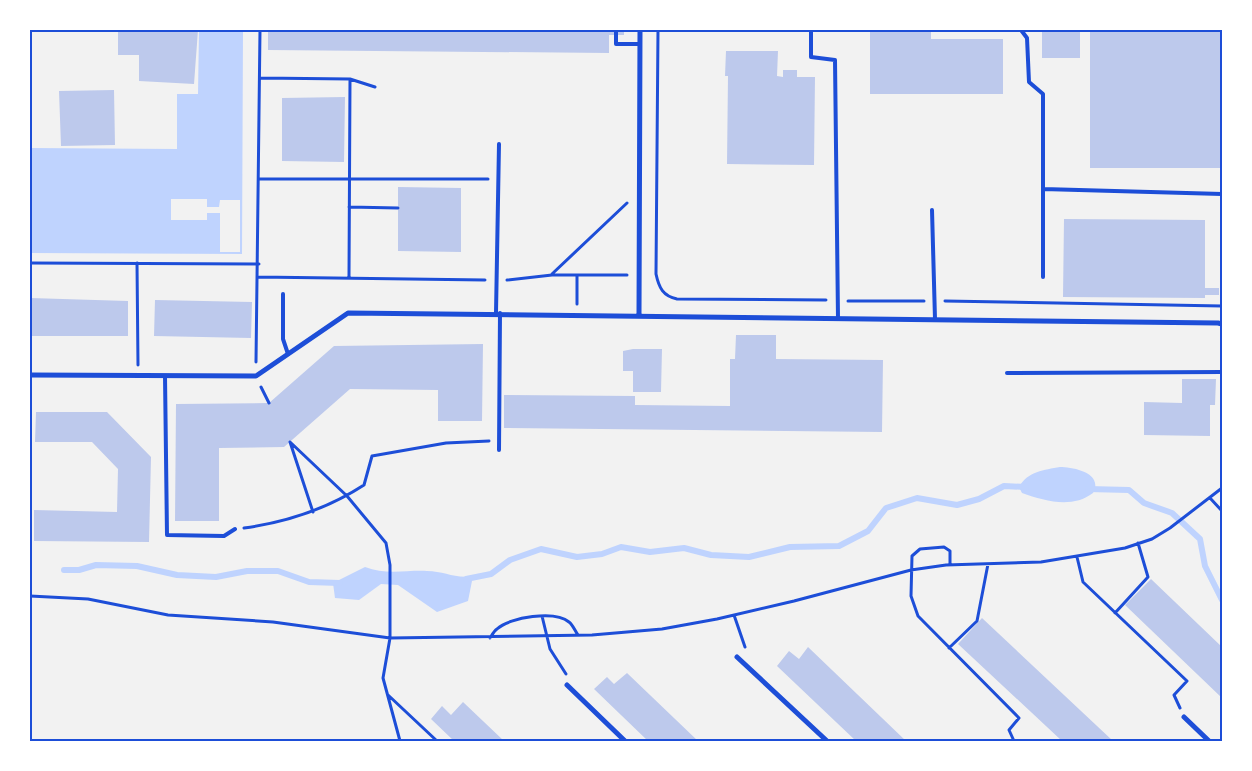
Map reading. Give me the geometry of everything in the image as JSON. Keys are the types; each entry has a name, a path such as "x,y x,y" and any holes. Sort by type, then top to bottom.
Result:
{"street":[{"path":"639,315 640,30"},
{"path":"30,375 256,376 348,313 498,313 935,320 1218,322 1222,324"},
{"path":"737,657 827,741"},
{"path":"567,685 625,741"},
{"path":"1184,717 1209,741"}],"lane":[{"path":"616,30 616,44 639,44"},
{"path":"810,30 811,57 835,60 838,318"},
{"path":"1020,30 1027,38 1030,82 1043,94 1043,277"},
{"path":"499,144 496,280 499,450"},
{"path":"1043,189 1222,194"},
{"path":"932,210 935,320"},
{"path":"283,294 283,339 288,354"},
{"path":"1007,374 1222,372"},
{"path":"164,376 167,534 224,536 235,529"}],"path":[{"path":"260,30 259,264 256,376 269,403"},
{"path":"656,274 658,30"},
{"path":"260,78 350,79 375,87"},
{"path":"349,277 350,79"},
{"path":"259,178 498,179"},
{"path":"552,275 624,204 639,195"},
{"path":"349,207 398,208"},
{"path":"30,263 259,264"},
{"path":"137,263 138,375"},
{"path":"258,276 496,280 552,275 639,274"},
{"path":"576,275 577,315"},
{"path":"235,529 273,524 313,512 347,496 364,485 372,456 446,443 499,441"},
{"path":"313,512 290,442 347,496 386,543 390,565 390,638 383,678 400,741"},
{"path":"30,596 88,599 168,615 273,622 390,638 578,636 662,629 734,615 911,570 950,565 1041,562 1076,557 1138,543 1152,539 1170,528 1222,488"},
{"path":"1210,498 1222,511"},
{"path":"1115,612 1148,577 1138,543"},
{"path":"950,565 950,551 944,547 934,546 920,549 916,552 911,561 911,570 912,596 918,616 1019,718 1009,730 1014,741"},
{"path":"1076,557 1084,582 1187,682 1174,695 1184,717"},
{"path":"949,648 977,621 988,564"},
{"path":"734,615 741,641 746,648 737,657"},
{"path":"490,638 497,628 505,624 542,616 560,618 570,622 578,636"},
{"path":"542,616 550,649 566,671 567,685"},
{"path":"388,695 437,741"}],"water":[{"path":"199,30 243,30 242,254 30,253 30,148 177,149 177,94 198,94"},
{"path":"1060,467 1086,472 1094,480 1093,493 1076,501 1058,502 1022,493 1019,487 1032,474"},
{"path":"365,567 388,572 427,571 467,577 473,576 468,601 437,612 398,585 381,584 359,600 335,598 333,583"}],"pier":[{"path":"171,199 207,199 207,207 219,207 220,200 240,200 240,252 220,252 220,213 207,213 207,220 171,220"}],"building":[{"path":"118,30 198,30 194,84 139,81 139,55 118,55"},
{"path":"268,30 624,30 624,35 609,35 609,53 268,50"},
{"path":"870,30 931,30 931,39 1003,39 1003,94 870,94"},
{"path":"1042,30 1080,30 1080,58 1042,58"},
{"path":"1090,30 1222,30 1221,168 1090,168"},
{"path":"726,51 778,51 777,76 783,77 783,70 797,70 797,77 815,77 814,165 727,164 728,76 725,76"},
{"path":"114,90 115,145 61,146 59,91"},
{"path":"345,97 344,162 282,161 282,98"},
{"path":"398,187 461,188 461,252 398,251"},
{"path":"1064,219 1205,220 1205,288 1219,288 1219,295 1205,295 1205,298 1063,297"},
{"path":"30,298 128,301 128,336 30,336"},
{"path":"155,300 252,302 251,338 154,336"},
{"path":"736,335 776,335 776,359 883,360 882,432 504,428 504,395 635,396 635,405 730,406 730,359 735,359"},
{"path":"483,344 482,421 438,421 438,390 350,389 284,447 219,448 219,521 175,521 176,404 269,403 334,346"},
{"path":"662,349 661,392 633,392 633,371 623,371 623,351"},
{"path":"1182,379 1216,379 1215,405 1210,405 1210,436 1144,435 1144,402 1182,403"},
{"path":"36,412 107,412 151,457 149,542 34,541 34,510 117,512 118,469 92,442 35,442"},
{"path":"1151,579 1222,647 1222,698 1125,605"},
{"path":"982,618 1113,741 1062,741 958,644"},
{"path":"808,647 906,741 856,741 777,666 789,651 799,659"},
{"path":"627,673 698,741 648,741 594,689 607,677 614,684"},
{"path":"463,702 504,741 454,741 431,719 442,706 451,715"}],"waterway":[{"path":"466,579 491,574 510,560 541,549 577,557 602,554 621,547 650,552 684,548 711,555 749,557 790,547 839,546 868,531 886,508 917,498 957,505 979,499 1004,486 1026,487"},
{"path":"1088,489 1129,490 1144,503 1172,513 1200,539 1205,566 1222,600"},
{"path":"64,570 79,570 96,565 137,566 177,575 216,577 247,571 278,571 309,582 340,583"}]}
